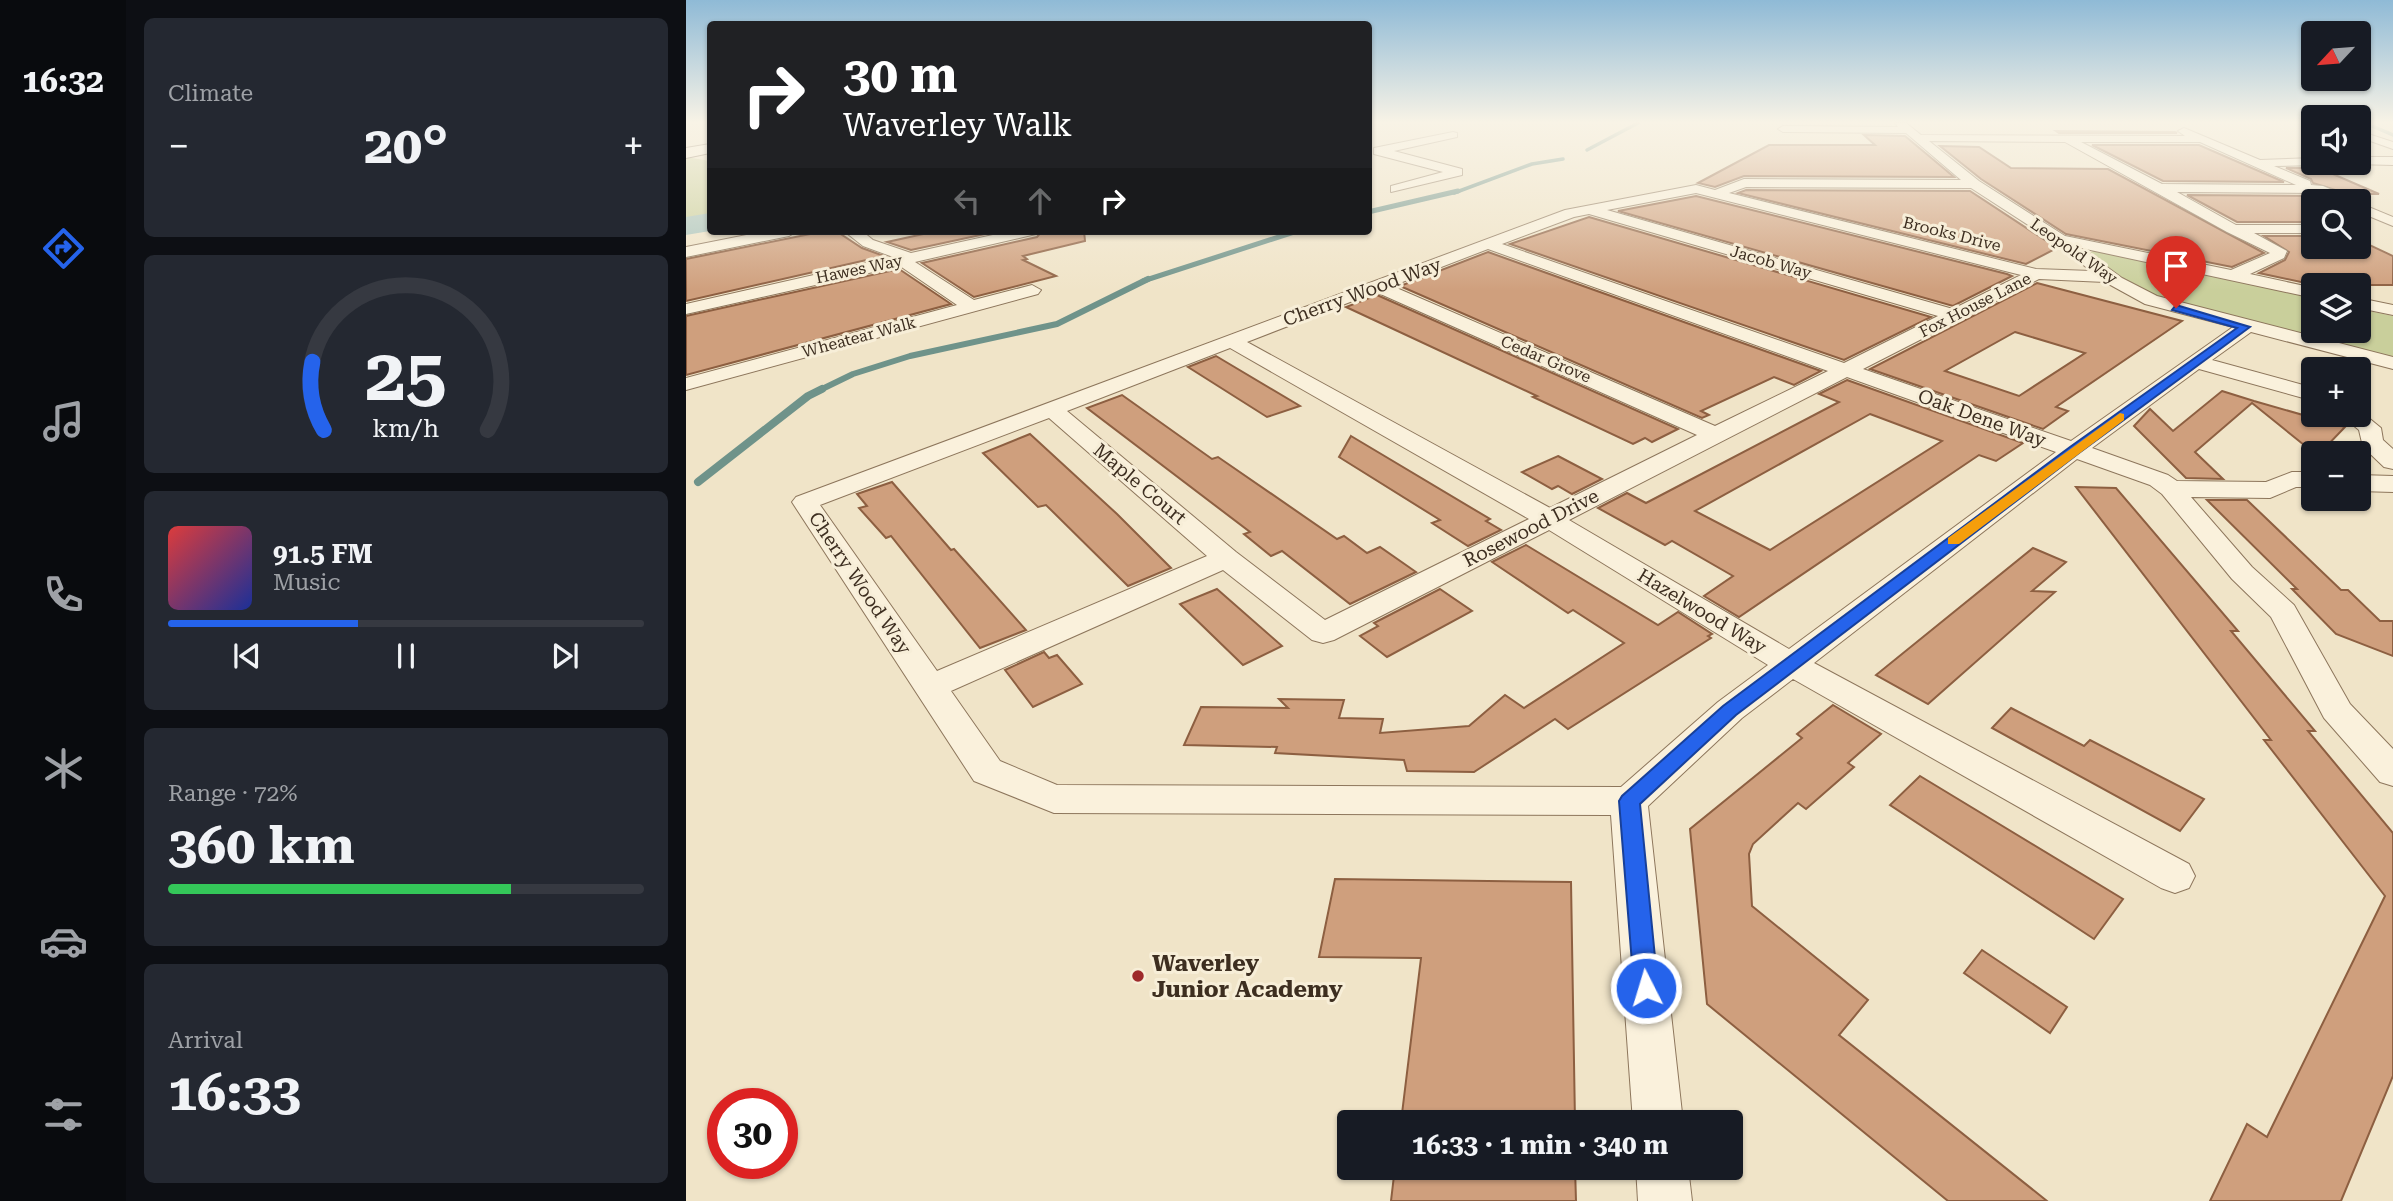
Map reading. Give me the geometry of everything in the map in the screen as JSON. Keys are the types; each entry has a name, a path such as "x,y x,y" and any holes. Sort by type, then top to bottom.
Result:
{"street":[{"path":"1396,189 1432,179"},
{"name":"Leopold Way","path":"1968,179 2059,238 2109,277 2151,300 2245,327 2393,363"},
{"path":"2143,179 2232,229 2279,251 2278,255 2234,275"},
{"path":"2295,179 2318,189"},
{"path":"1716,194 1744,183 1974,184"},
{"path":"2160,188 2318,189"},
{"name":"Brooks Drive","path":"1696,189 2036,274"},
{"name":"Cherry Wood Way","path":"1629,801 1054,799 987,771 805,502 1587,209 1696,189"},
{"name":"Jacob Way","path":"1587,209 1954,315"},
{"path":"2371,212 2393,222"},
{"path":"2232,229 2301,229"},
{"path":"2371,229 2393,229"},
{"path":"686,252 769,235"},
{"path":"857,235 868,243 899,252 905,256 904,260 971,306"},
{"name":"Hawes Way","path":"686,309 1013,235"},
{"path":"2059,238 2301,290"},
{"name":"Oak Dene Way","path":"1490,245 2159,480 2171,489 2242,573 2283,612 2318,672 2336,710 2393,772"},
{"name":"Fox House Lane","path":"1848,370 2036,274 2109,277"},
{"name":"Cedar Grove","path":"1377,286 1713,434"},
{"name":"Wheatear Walk","path":"686,384 1032,290"},
{"path":"2371,305 2393,310"},
{"path":"1657,1110 1629,801 1730,710 2074,450 2245,327"},
{"name":"Hazelwood Way","path":"1232,341 1549,520 1791,664 2175,876"},
{"path":"2196,362 2301,391"},
{"name":"Rosewood Drive","path":"1226,558 1323,633 1713,434 1848,370"},
{"name":"Maple Court","path":"1053,410 1226,558"},
{"path":"2369,427 2371,442 2393,462"},
{"path":"2171,489 2270,489 2292,479 2301,479"},
{"path":"2371,483 2393,484"},
{"path":"930,687 1226,558"},
{"path":"1663,1180 1665,1201"}],"green space":[{"path":"686,179 707,179 707,218 686,221"},
{"path":"2097,249 2301,295 2301,336 2161,299 2136,289 2086,255"},
{"path":"2371,311 2393,316 2393,360 2328,343 2371,343"}],"building":[{"path":"1705,179 1736,179 1715,187 1698,183"},
{"path":"1981,179 2127,179 2264,253 2232,267 2066,234"},
{"path":"2159,179 2277,179 2284,182"},
{"path":"2311,179 2344,179 2367,189 2332,189 2313,183"},
{"path":"1746,190 1970,191 2057,248 2026,264 1738,193"},
{"path":"2187,195 2301,196 2301,222 2237,222"},
{"path":"1696,196 2012,276 1953,306 1618,211"},
{"path":"1589,217 1931,317 1844,360 1510,244"},
{"path":"805,235 842,235 862,248 884,256 686,301 686,259"},
{"path":"919,235 980,235 911,250 887,242"},
{"path":"1084,235 1085,241 1023,256 1027,259 1023,260 1056,276 974,297 922,263 1037,237"},
{"path":"2264,236 2301,236 2301,259 2371,259 2371,246 2393,256 2393,285 2371,285 2371,273 2301,273 2301,282 2259,273 2285,260 2289,252"},
{"path":"1488,252 1821,371 1794,385 1774,377 1701,411 1709,415 1702,418 1400,286"},
{"path":"899,269 951,304 686,375 686,316"},
{"path":"2037,283 2182,321 2056,407 2068,411 2043,429 1870,369","holes":["2015,332 2085,353 2019,396 1945,371"]},
{"path":"1377,295 1678,429 1652,442 1645,438 1633,444 1346,307"},
{"path":"1216,356 1300,406 1267,417 1188,367"},
{"path":"1847,380 2023,443 1996,461 1979,455 1739,617 1704,596 1733,576 1672,541 1665,545 1598,508 1627,493 1646,503 1839,402 1819,394","holes":["1870,414 1942,441 1770,550 1695,511"]},
{"path":"2222,391 2301,414 2301,427 2345,427 2332,441 2301,443 2252,403 2195,452 2223,479 2186,478 2134,426 2150,409 2173,431"},
{"path":"1122,395 1212,459 1218,457 1337,539 1344,536 1367,553 1380,547 1416,572 1350,604 1282,551 1271,556 1244,534 1250,532 1087,408"},
{"path":"1030,434 1171,568 1128,586 1046,505 1038,507 983,453"},
{"path":"1351,436 1490,519 1486,521 1501,530 1468,546 1432,523 1440,520 1339,457"},
{"path":"1558,456 1602,479 1572,494 1558,486 1552,489 1522,472"},
{"path":"892,482 1026,630 980,648 891,536 886,538 859,508 867,506 857,494"},
{"path":"2076,487 2116,488 2238,631 2231,631 2315,731 2308,731 2393,833 2393,1076 2341,1201 2210,1201 2247,1124 2267,1137 2385,896 2264,740 2271,740"},
{"path":"2207,500 2247,500 2341,590 2348,590 2380,621 2393,621 2393,656 2336,634 2292,589 2297,589"},
{"path":"1526,545 1658,625 1678,612 1712,634 1708,636 1711,638 1568,729 1555,719 1474,772 1407,771 1404,760 1275,753 1277,747 1184,745 1201,707 1288,708 1279,699 1344,700 1339,718 1383,719 1380,733 1469,726 1505,695 1524,708 1624,643 1573,610 1568,613 1492,562"},
{"path":"2033,548 2066,562 2032,591 2055,592 1928,704 1876,675"},
{"path":"1217,589 1282,646 1243,665 1180,604"},
{"path":"1440,589 1472,611 1387,657 1360,636 1378,626 1374,623"},
{"path":"1044,652 1049,658 1057,655 1082,684 1033,707 1005,670"},
{"path":"1833,705 1881,734 1848,763 1854,767 1806,809 1798,803 1753,844 1749,854 1752,906 1868,1000 1839,1035 2047,1201 1948,1201 1707,1004 1690,829 1802,738 1797,734"},
{"path":"2011,708 2084,746 2090,740 2204,799 2180,831 1992,728"},
{"path":"1920,776 2123,899 2094,939 1890,805"},
{"path":"1335,879 1571,882 1575,1110 1402,1110 1421,958 1319,957"},
{"path":"1982,950 2067,1007 2050,1033 1964,973"},
{"path":"1393,1180 1575,1180 1576,1201 1391,1201"}],"waterway":[{"path":"1454,193 1492,179"},
{"path":"1372,211 1458,191"},
{"path":"686,226 707,222"},
{"path":"1146,280 1285,235"},
{"path":"818,391 853,374 910,356 1057,324 1146,280"},
{"path":"818,391 822,389"},
{"path":"698,482 818,391"}],"slow traffic":[{"path":"1954,541 2120,417"}],"place":[{"name":"Waverley Junior Academy","path":"1138,976"}],"route":[{"path":"1646,988 1629,801 1730,710 2074,450 2245,327 2176,308"}]}
